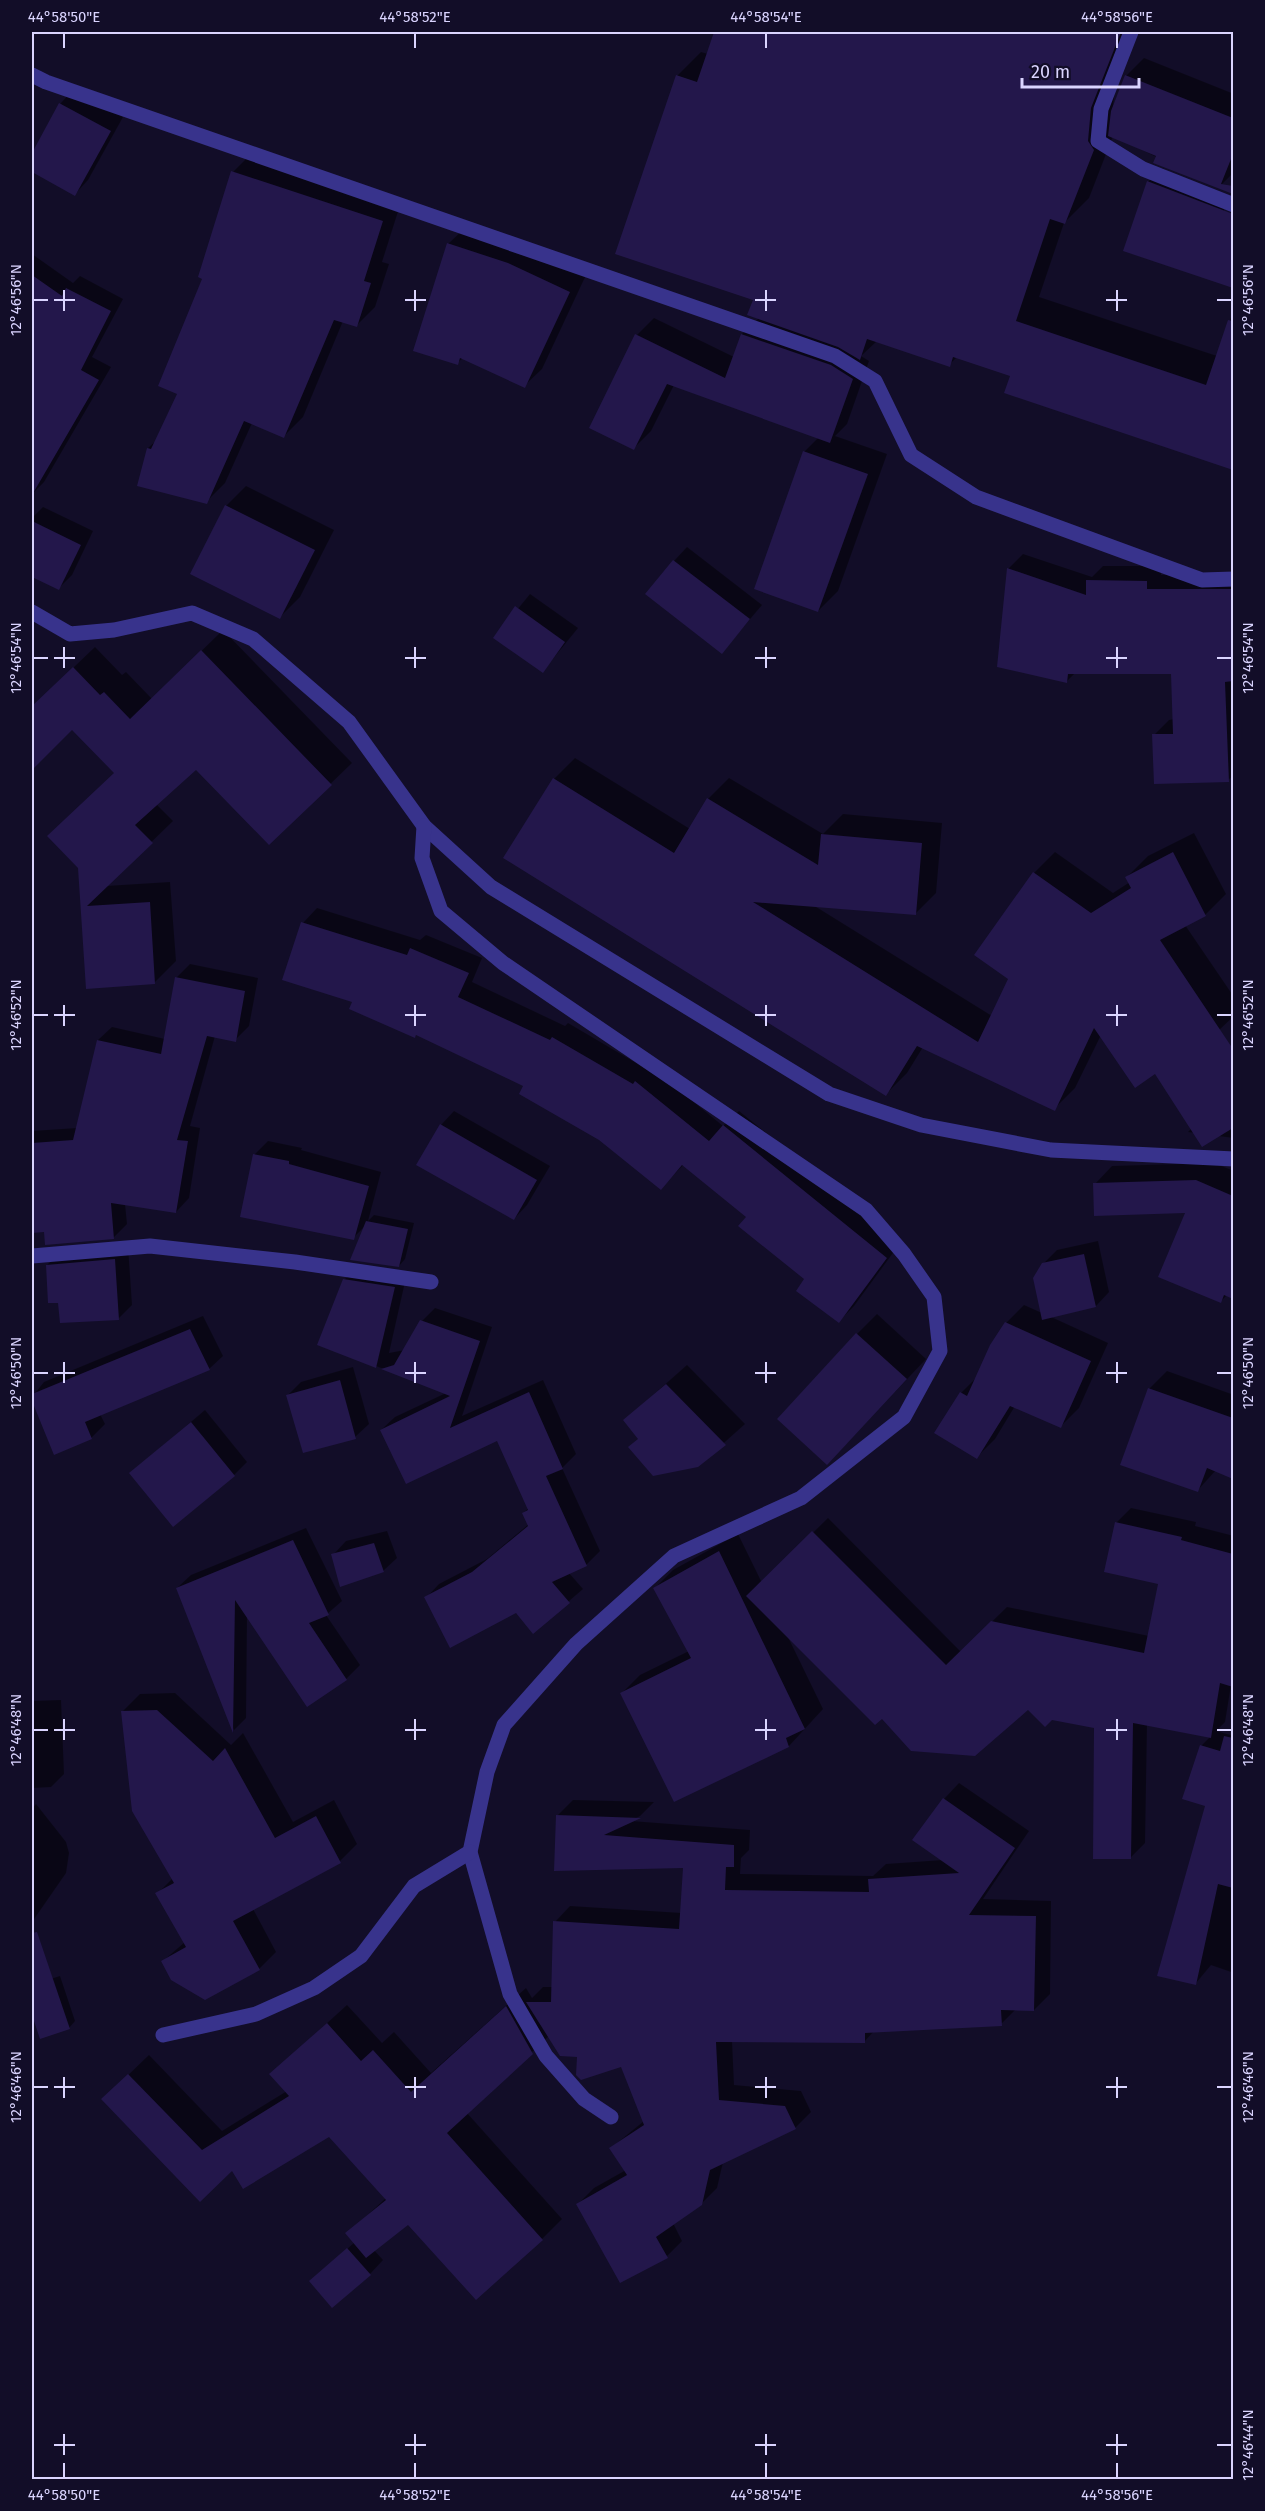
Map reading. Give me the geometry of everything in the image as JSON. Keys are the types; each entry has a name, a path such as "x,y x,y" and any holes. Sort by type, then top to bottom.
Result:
{"street":[{"path":"1131,32 1101,109 1098,141 1143,169 1233,205"},
{"path":"32,75 57,86 835,356 875,381 911,455 976,497 1202,580 1233,579"},
{"path":"32,612 70,634 114,630 192,613 253,639 349,722 424,826 491,887 829,1094 921,1125 1052,1150 1233,1160"},
{"path":"424,826 422,858 441,911 503,963 866,1210 904,1254 934,1297 940,1351 904,1417 801,1498 674,1556 576,1644 504,1725 487,1772 470,1852 510,1994 546,2056 584,2099 611,2117"},
{"path":"32,1256 150,1246 295,1262 431,1282"},
{"path":"163,2035 256,2014 314,1988 361,1956 414,1886 470,1852"}],"building":[{"path":"714,32 1121,32 1091,108 1088,141 1094,150 1065,224 1050,219 1016,321 1206,385 1228,320 1233,321 1233,470 1004,393 1010,376 953,357 950,367 867,339 860,360 838,347 747,315 753,300 615,254 676,75 697,82"},
{"path":"1125,75 1233,118 1233,154 1221,184 1233,186 1233,194 1153,163 1156,156 1108,136 1111,111"},
{"path":"59,103 111,131 75,196 32,172 32,153"},
{"path":"231,171 383,221 364,281 371,283 357,327 334,320 284,438 244,421 207,504 137,486 147,448 151,449 177,394 158,386 202,279 198,277"},
{"path":"1147,181 1233,214 1233,288 1123,251"},
{"path":"447,243 508,263 570,292 525,388 460,358 458,365 413,351"},
{"path":"32,275 62,296 66,288 111,311 81,370 99,380 32,495"},
{"path":"635,334 725,378 741,334 831,365 853,379 830,443 667,384 634,450 589,428"},
{"path":"803,451 868,474 818,612 754,589"},
{"path":"225,505 315,550 280,619 190,574"},
{"path":"32,521 81,545 59,590 32,577"},
{"path":"673,560 750,619 722,654 645,594"},
{"path":"1007,568 1086,595 1086,580 1147,581 1147,589 1233,589 1233,681 1225,682 1229,782 1154,784 1152,734 1173,734 1171,674 1068,674 1067,683 997,667"},
{"path":"515,606 565,642 543,673 493,638"},
{"path":"201,650 332,785 269,845 196,770 135,825 153,843 87,906 150,902 155,984 86,989 78,868 47,836 114,773 72,730 32,770 32,706 73,667 100,695 104,692 130,719"},
{"path":"553,778 674,853 707,798 818,865 821,834 922,843 916,915 753,902 978,1042 1008,979 974,955 1033,872 1091,913 1131,888 1125,877 1173,852 1206,916 1160,940 1233,1049 1233,1128 1202,1147 1155,1074 1135,1088 1094,1028 1055,1111 917,1046 886,1096 503,858"},
{"path":"301,922 407,955 410,948 469,973 458,997 550,1040 552,1037 633,1084 635,1081 709,1141 723,1125 887,1258 839,1323 796,1291 804,1279 738,1226 746,1217 682,1165 661,1190 599,1140 519,1094 523,1086 416,1035 415,1038 349,1009 352,1002 282,980"},
{"path":"175,977 245,991 236,1042 207,1036 177,1140 188,1141 176,1213 111,1203 114,1239 45,1245 44,1232 32,1233 32,1143 73,1140 97,1040 161,1054"},
{"path":"440,1124 537,1180 514,1220 416,1165"},
{"path":"253,1154 289,1161 289,1164 369,1186 354,1240 240,1217"},
{"path":"1196,1180 1233,1196 1233,1299 1224,1295 1221,1303 1158,1277 1185,1213 1094,1216 1093,1183"},
{"path":"366,1221 408,1229 399,1267 350,1260"},
{"path":"1084,1254 1096,1307 1042,1320 1033,1278 1042,1263"},
{"path":"115,1259 119,1320 60,1323 58,1303 48,1303 46,1265"},
{"path":"343,1279 395,1287 376,1368 317,1345"},
{"path":"420,1320 480,1341 450,1428 529,1392 563,1469 546,1476 587,1566 552,1582 570,1603 533,1634 516,1613 450,1648 424,1597 472,1572 528,1526 522,1513 528,1510 497,1441 406,1484 380,1430 450,1396 381,1369 394,1365"},
{"path":"1005,1322 1091,1361 1061,1428 1010,1406 977,1459 934,1433 960,1392 967,1396 990,1345"},
{"path":"190,1329 210,1370 85,1422 92,1439 54,1455 32,1401 32,1394"},
{"path":"856,1333 907,1379 827,1465 777,1419"},
{"path":"340,1380 356,1439 303,1453 286,1395"},
{"path":"666,1384 726,1445 698,1467 653,1476 628,1447 638,1439 623,1420"},
{"path":"1148,1388 1233,1418 1233,1479 1207,1468 1198,1492 1120,1465"},
{"path":"191,1422 235,1476 173,1527 129,1473"},
{"path":"1115,1522 1182,1537 1181,1540 1233,1554 1233,1687 1220,1683 1211,1738 1133,1723 1131,1859 1093,1859 1094,1728 1052,1720 1045,1727 1028,1710 975,1756 911,1751 882,1719 875,1725 746,1596 812,1531 946,1665 991,1621 1144,1653 1158,1584 1104,1572"},
{"path":"293,1540 329,1615 309,1623 347,1680 307,1707 235,1600 233,1733 176,1588"},
{"path":"374,1543 384,1572 340,1587 331,1554"},
{"path":"719,1551 805,1729 786,1738 789,1747 674,1802 620,1693 691,1658 653,1588"},
{"path":"157,1710 213,1761 225,1748 275,1838 316,1816 341,1863 233,1921 260,1970 205,2000 171,1980 161,1961 186,1947 155,1893 174,1883 132,1811 121,1711"},
{"path":"1224,1736 1233,1738 1233,1888 1218,1884 1196,1985 1157,1976 1205,1806 1182,1799 1200,1745 1220,1751"},
{"path":"943,1798 1015,1848 969,1915 1036,1916 1034,2011 1001,2010 1002,2026 865,2033 865,2043 716,2042 719,2100 785,2106 796,2129 710,2170 702,2205 656,2237 668,2258 620,2283 576,2204 627,2175 609,2148 644,2125 621,2067 581,2080 576,2075 577,2057 560,2056 526,2002 551,2002 553,1921 679,1929 683,1868 554,1871 556,1815 641,1818 604,1835 734,1845 734,1867 726,1867 725,1890 869,1892 868,1879 959,1873 912,1840"},
{"path":"37,1932 70,2029 40,2039 32,2015 32,1933"},
{"path":"506,2006 533,2054 447,2133 543,2240 476,2300 408,2225 366,2258 345,2233 386,2200 329,2137 243,2189 232,2171 200,2202 101,2099 128,2074 202,2150 289,2096 269,2074 327,2023 361,2061 373,2050 411,2092"},
{"path":"347,2248 371,2275 332,2308 309,2281"}]}
